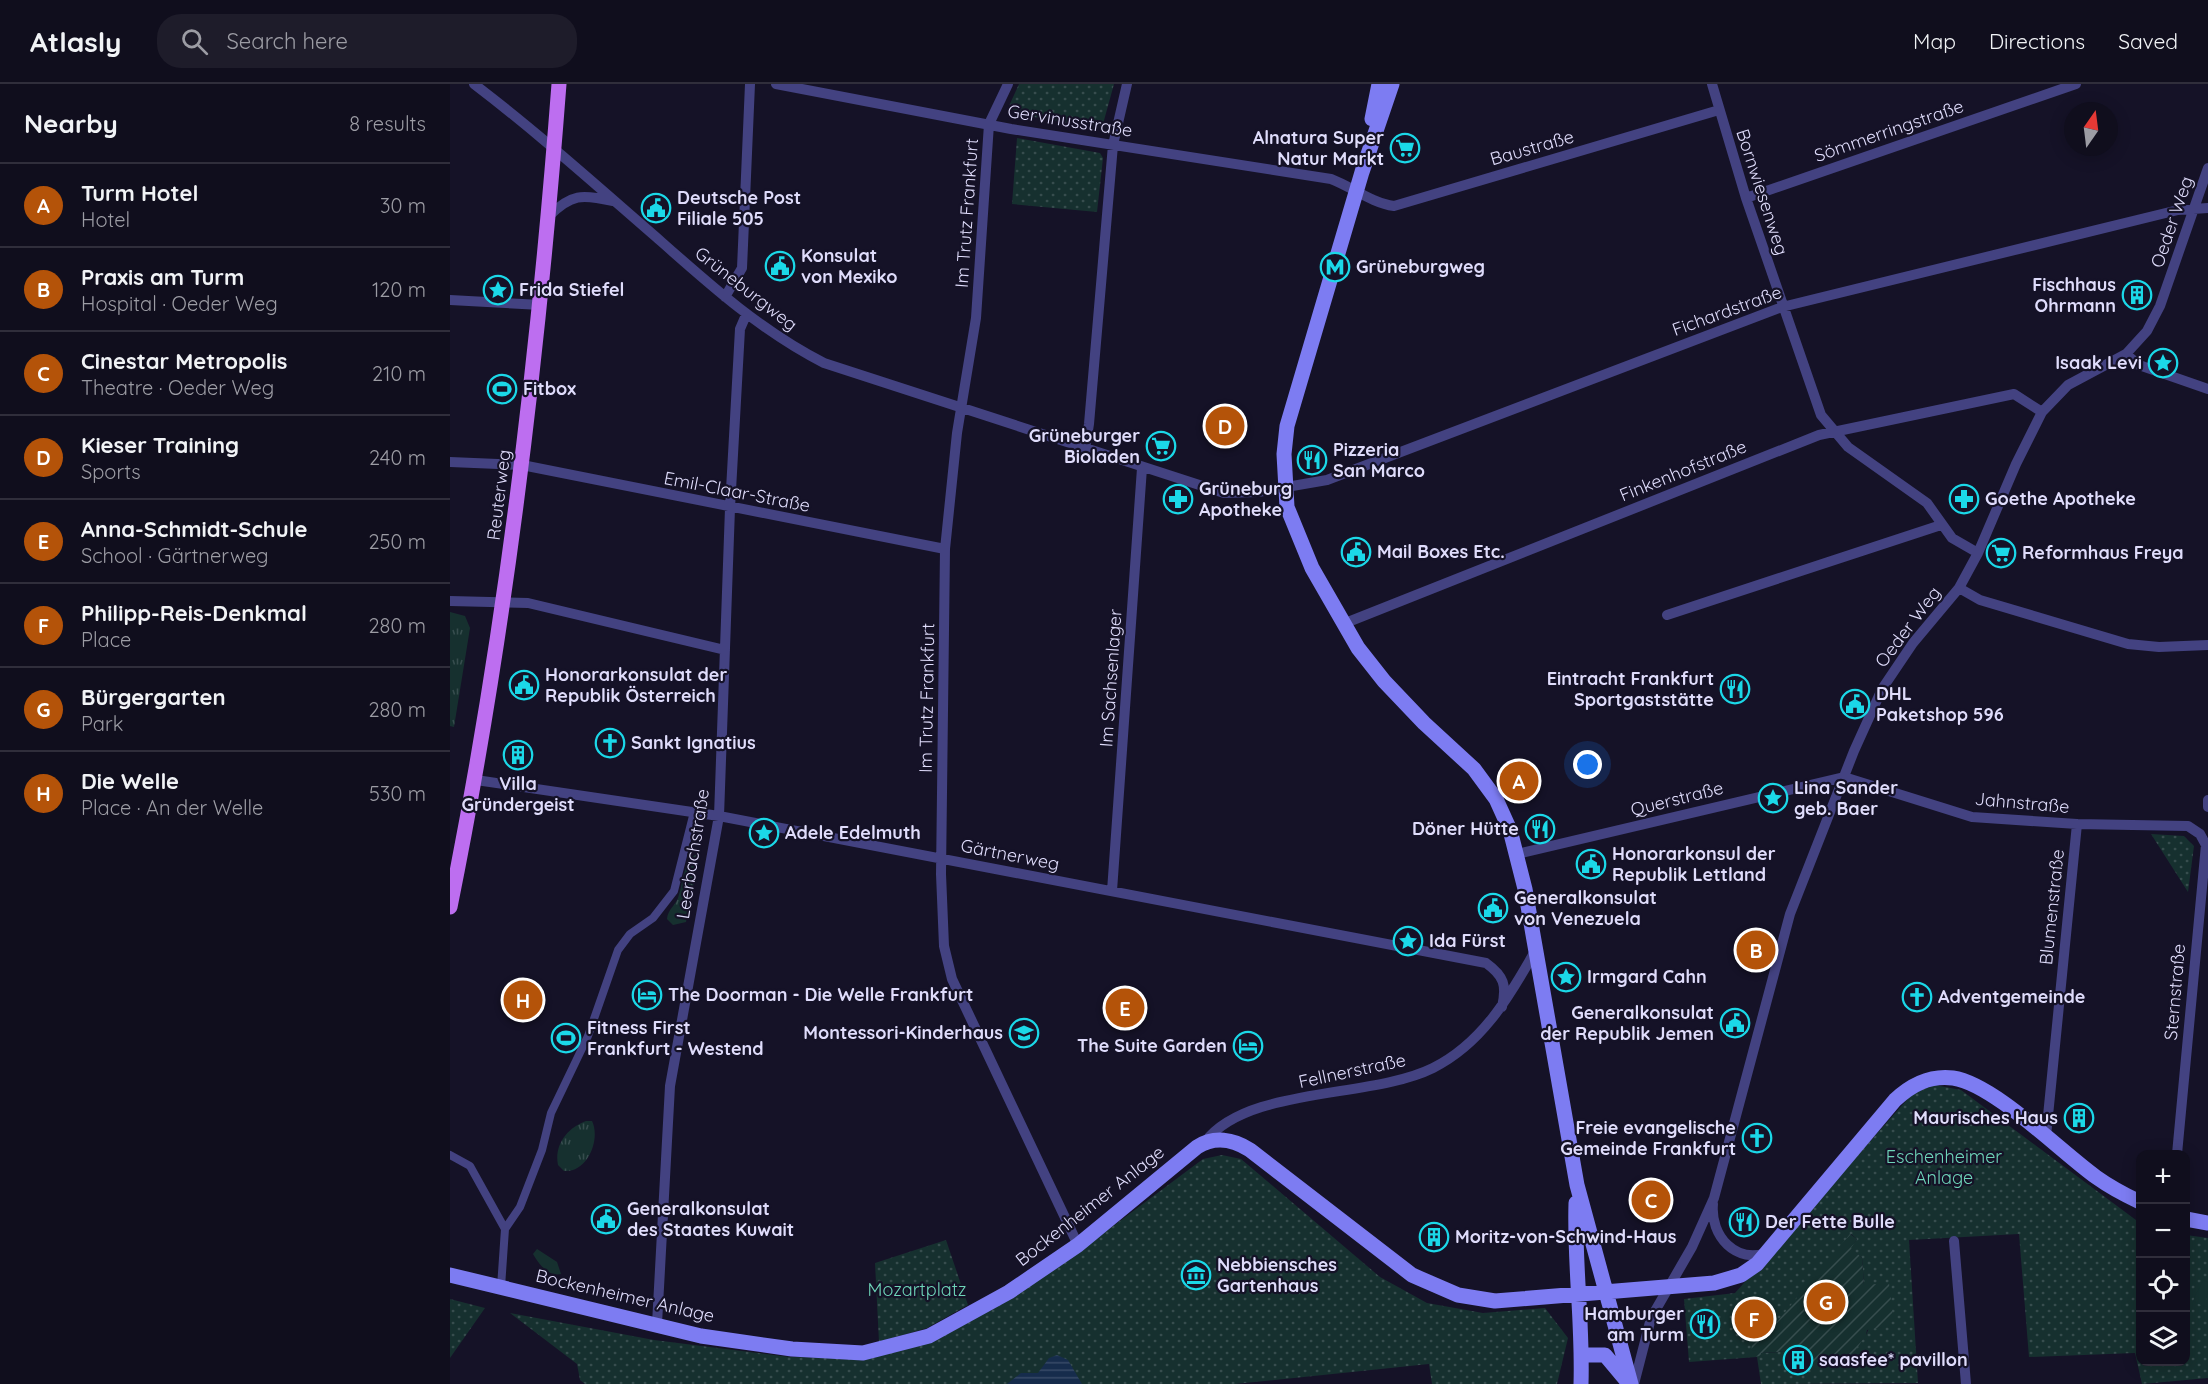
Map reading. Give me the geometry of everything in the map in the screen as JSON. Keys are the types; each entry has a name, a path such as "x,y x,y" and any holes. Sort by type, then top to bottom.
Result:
{"main road":[{"name":"Reuterweg","path":"450,907 476,780 504,603 541,305 559,84"},
{"path":"1362,172 1379,84"},
{"path":"1392,84 1362,172 1287,426 1285,487 1287,507 1300,545 1343,624 1384,681 1424,723 1474,768 1496,799 1517,854 1576,1185 1604,1293 1632,1384"},
{"path":"1205,1142 1223,1140 1250,1150 1403,1268 1439,1289 1472,1299 1495,1301 1714,1283 1733,1278 1749,1270 1771,1251 1894,1100 1921,1082 1952,1078 1973,1085 2046,1136 2096,1177 2136,1200"},
{"name":"Bockenheimer Anlage","path":"450,1275 701,1336 831,1353 874,1351 929,1336 1009,1293 1078,1245 1205,1142"},
{"path":"1576,1185 1575,1252 1582,1355 1581,1384"},
{"path":"2190,1220 2208,1223"},
{"path":"1582,1355 1605,1355 1632,1384"}],"street":[{"name":"Grüneburgweg","path":"474,84 554,149 746,315 795,348 824,363 1224,493 1285,487"},
{"path":"725,297 742,268 750,84"},
{"name":"Gervinusstraße","path":"776,84 989,124 1331,179 1357,189"},
{"path":"989,124 1008,84"},
{"path":"1085,449 1113,145 1127,84"},
{"name":"Bornwiesenweg","path":"1712,84 1746,198 1821,415 1832,431 1848,447 1927,503 1952,538 1978,553"},
{"name":"Sömmerringstraße","path":"1746,198 2076,84"},
{"name":"Baustraße","path":"1357,189 1380,204 1394,206 1719,110"},
{"name":"Im Trutz Frankfurt","path":"989,124 976,318 962,406 945,549 941,858 944,946 952,979 1078,1245"},
{"name":"Oeder Weg","path":"1632,1384 1647,1331 1692,1247 1714,1198 1790,914 1844,777 1882,689 1913,643 1959,588 1978,553 2016,464 2042,412 2068,385 2126,354 2147,331 2160,306 2208,168"},
{"path":"549,216 564,202 581,196 615,202"},
{"name":"Fichardstraße","path":"1285,487 1327,480 1782,307 2194,208 2208,208"},
{"path":"450,300 541,305"},
{"name":"Leerbachstraße","path":"657,1324 670,1086 719,816 730,508 740,329 746,315"},
{"path":"2126,354 2139,365 2208,389"},
{"name":"Finkenhofstraße","path":"1343,624 1832,431 2014,394 2042,412"},
{"name":"Emil-Claar-Straße","path":"450,462 522,465 945,549"},
{"name":"Im Sachsenlager","path":"1112,891 1142,468"},
{"path":"1667,615 1941,525"},
{"path":"1959,588 1980,600 2128,644 2158,648 2208,645"},
{"path":"450,601 528,603 725,650"},
{"name":"Querstraße","path":"1517,854 1844,777"},
{"name":"Jahnstraße","path":"1844,777 1972,817 2077,824 2188,826 2200,834"},
{"name":"Gärtnerweg","path":"476,780 719,816 1486,963 1503,978 1506,989 1502,1006"},
{"path":"2208,800 2208,807"},
{"path":"501,1287 505,1229 520,1207 542,1150 551,1113 588,1036 618,950 630,934 653,918 674,891 694,812"},
{"name":"Blumenstraße","path":"2046,1136 2077,824"},
{"name":"Sternstraße","path":"2176,1150 2206,845 2200,834"},
{"path":"2200,906 2208,919"},
{"name":"Fellnerstraße","path":"1205,1142 1211,1133 1261,1107 1407,1080 1433,1068 1472,1042 1502,1006 1534,953"},
{"path":"450,1155 470,1166 505,1229"},
{"name":"Oeder Weg","path":"1714,1198 1714,1223 1728,1246 1735,1251 1752,1255 1771,1251"},
{"path":"1954,1241 1966,1384"}],"green space":[{"path":"1019,84 1114,84 1103,124 1096,128 1017,114 1009,106"},
{"path":"1017,138 1100,153 1103,158 1097,212 1012,204"},
{"path":"450,612 465,616 470,628 454,727 450,726"},
{"path":"2151,834 2184,836 2194,846 2188,892"},
{"path":"697,853 686,922 673,925 667,919 670,910 678,898 686,868"},
{"name":"Eschenheimer Anlage","path":"1935,1085 1961,1090 2136,1220 2136,1357 2135,1353 2029,1357 2019,1234 1909,1240 1918,1383 1761,1384 1757,1357 1689,1362 1684,1299 1735,1293 1913,1093","holes":["1851,1234 1857,1239 1850,1248 1862,1258 1864,1285 1882,1327 1869,1328 1866,1335 1812,1350 1761,1353 1771,1330"]},
{"path":"586,1121 592,1121 595,1137 590,1154 579,1167 564,1171 558,1165 560,1144 573,1128"},
{"path":"1222,1155 1241,1159 1380,1277 1427,1303 1483,1313 1545,1308 1568,1338 1557,1384 1432,1384 1429,1364 1235,1384 585,1384 580,1380 577,1364 510,1313 654,1340 790,1357 865,1358 929,1342 1081,1250 1203,1159"},
{"path":"1850,1234 1857,1239 1851,1248 1862,1258 1864,1285 1889,1283 1893,1317 1882,1327 1867,1330 1844,1367 1813,1368 1811,1350 1761,1353 1761,1356 1752,1357 1751,1331 1771,1329"},
{"name":"Eschenheimer Anlage","path":"2190,1236 2208,1238 2208,1378 2142,1384 2138,1366 2190,1366"},
{"name":"Mozartplatz","path":"946,1240 968,1305 927,1328 879,1342 875,1263"},
{"path":"537,1249 557,1262 561,1274 552,1274 541,1266 533,1254"},
{"path":"2203,1280 2208,1282 2206,1307 2193,1301"},
{"path":"450,1299 485,1308 450,1358"}],"water":[{"path":"1057,1355 1068,1360 1082,1384 1007,1384 1021,1373 1038,1373 1049,1358"}],"place":[{"name":"Alnatura Super Natur Markt","path":"1405,148"},
{"name":"Deutsche Post Filiale 505","path":"656,208"},
{"name":"Konsulat von Mexiko","path":"780,266"},
{"name":"Grüneburgweg","path":"1335,267"},
{"name":"Frida Stiefel","path":"498,290"},
{"name":"Fischhaus Ohrmann","path":"2137,295"},
{"name":"Isaak Levi","path":"2163,363"},
{"name":"Fitbox","path":"502,389"},
{"name":"Kieser Training","path":"1225,426"},
{"name":"Grüneburger Bioladen","path":"1161,446"},
{"name":"Pizzeria San Marco","path":"1312,460"},
{"name":"Grüneburg Apotheke","path":"1178,499"},
{"name":"Goethe Apotheke","path":"1964,499"},
{"name":"Mail Boxes Etc.","path":"1356,552"},
{"name":"Reformhaus Freya","path":"2001,553"},
{"name":"Honorarkonsulat der Republik Österreich","path":"524,685"},
{"name":"Eintracht Frankfurt Sportgaststätte","path":"1735,689"},
{"name":"DHL Paketshop 596","path":"1855,704"},
{"name":"Sankt Ignatius","path":"610,743"},
{"name":"Villa Gründergeist","path":"518,755"},
{"name":"Turm Hotel","path":"1519,781"},
{"name":"Lina Sander geb. Baer","path":"1773,798"},
{"name":"Döner Hütte","path":"1540,829"},
{"name":"Adele Edelmuth","path":"764,833"},
{"name":"Honorarkonsul der Republik Lettland","path":"1591,864"},
{"name":"Generalkonsulat von Venezuela","path":"1493,908"},
{"name":"Ida Fürst","path":"1408,941"},
{"name":"Praxis am Turm","path":"1756,950"},
{"name":"Irmgard Cahn","path":"1566,977"},
{"name":"The Doorman - Die Welle Frankfurt","path":"647,995"},
{"name":"Adventgemeinde","path":"1917,997"},
{"name":"Die Welle","path":"523,1000"},
{"name":"Anna-Schmidt-Schule","path":"1125,1008"},
{"name":"Generalkonsulat der Republik Jemen","path":"1735,1023"},
{"name":"Montessori-Kinderhaus","path":"1024,1033"},
{"name":"Fitness First Frankfurt - Westend","path":"566,1038"},
{"name":"The Suite Garden","path":"1248,1046"},
{"name":"Maurisches Haus","path":"2079,1118"},
{"name":"Freie evangelische Gemeinde Frankfurt","path":"1757,1138"},
{"name":"Cinestar Metropolis","path":"1651,1200"},
{"name":"Generalkonsulat des Staates Kuwait","path":"606,1219"},
{"name":"Der Fette Bulle","path":"1744,1222"},
{"name":"Moritz-von-Schwind-Haus","path":"1434,1237"},
{"name":"Nebbiensches Gartenhaus","path":"1196,1275"},
{"name":"Bürgergarten","path":"1826,1302"},
{"name":"Philipp-Reis-Denkmal","path":"1754,1319"},
{"name":"Hamburger am Turm","path":"1705,1324"},
{"name":"saasfee* pavillon","path":"1798,1360"}]}
